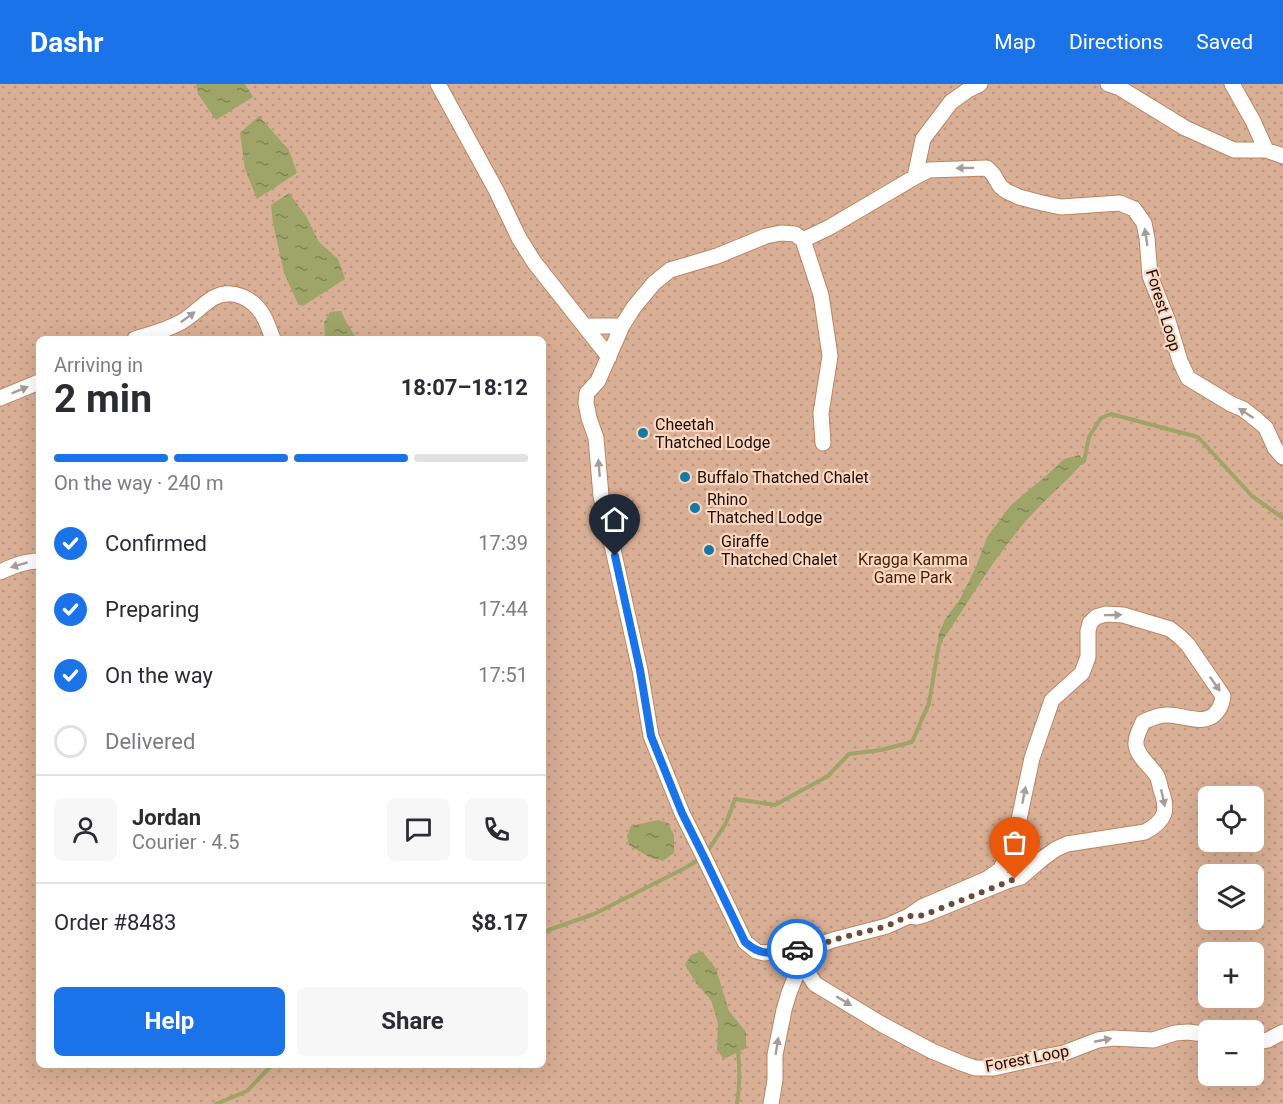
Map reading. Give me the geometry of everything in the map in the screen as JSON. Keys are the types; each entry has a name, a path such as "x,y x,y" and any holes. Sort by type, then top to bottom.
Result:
{"lane":[{"path":"438,84 496,190 519,238 534,262 609,357"},
{"path":"803,240 830,227 915,177 923,139 951,102 980,84"},
{"path":"1108,84 1120,88 1185,128 1234,150 1266,150 1283,156"},
{"path":"1232,84 1266,150"},
{"name":"Forest Loop","path":"915,177 929,170 987,168 1006,191 1042,204 1061,207 1120,203 1134,209 1144,223 1150,276 1188,378 1243,409 1257,420 1266,428 1275,448 1283,457"},
{"path":"823,443 821,413 830,356 821,295 803,240 795,234 781,233 766,236 717,256 669,270 654,283 622,326 598,381 587,393 589,418 597,438 601,496 640,670 651,736 682,813 745,942 756,951 764,953 814,947 887,926 909,916 924,915 1003,875 1021,877 1042,859 1067,844 1145,832 1156,826 1162,819 1165,809 1164,797 1157,776 1143,759 1136,745 1137,735 1143,722 1165,715 1202,720 1211,718 1222,704 1223,696 1180,637 1170,629 1124,615 1106,614 1090,622 1086,665 1082,673 1052,700 1032,758 1014,843 1003,875"},
{"path":"146,336 167,330 184,321 216,297 228,293 239,295 252,302 264,316 272,336"},
{"path":"585,326 622,326"},
{"path":"0,398 36,383"},
{"path":"0,572 15,565 36,561"},
{"path":"771,1104 775,1080 775,1055 783,1010 801,963 814,947"},
{"name":"Forest Loop","path":"801,963 815,984 884,1026 932,1051 975,1068 994,1068 1064,1053 1098,1040 1113,1038 1152,1040 1175,1033 1198,1034"},
{"path":"789,993 803,986 815,984"},
{"path":"1264,1041 1283,1032"}],"green space":[{"name":"Kragga Kamma Game Park","path":"0,84 1283,84 1283,1104 0,1104"}],"water":[{"path":"196,84 245,84 253,97 216,120 198,94"},
{"path":"259,116 289,150 297,173 257,199 245,169 240,133"},
{"path":"289,193 306,216 319,242 338,259 345,279 303,306 298,304 284,273 273,223 271,205"},
{"path":"341,311 355,336 325,336 324,323 330,312"},
{"path":"1079,455 1084,461 1015,534 939,644 938,635 976,567 987,537 1011,505 1064,459"},
{"path":"658,820 668,823 674,835 674,853 663,861 649,857 629,845 627,836 631,826"},
{"path":"702,951 716,969 729,1011 746,1032 746,1048 724,1059 717,1050 718,1023 711,1000 696,983 685,965 691,955"}],"waterway":[{"path":"1081,463 1084,461 1089,437 1101,418 1111,414 1198,437 1252,496 1283,518"},
{"path":"707,852 726,823 735,799 775,805 828,776 849,754 881,750 912,742 929,703 941,641"},
{"path":"546,931 594,914 700,859"},
{"path":"737,1104 738,1052"},
{"path":"216,1104 247,1091 269,1068"}],"way so far":[{"path":"797,949 814,947 887,926 909,916 924,915 1015,879"}],"place":[{"name":"Cheetah Thatched Lodge","path":"643,433"},
{"name":"Buffalo Thatched Chalet","path":"685,477"},
{"name":"Rhino Thatched Lodge","path":"695,508"},
{"name":"Giraffe Thatched Chalet","path":"709,550"}],"route":[{"path":"615,556 640,670 651,736 682,813 745,942 756,951 764,953 797,949"}]}
